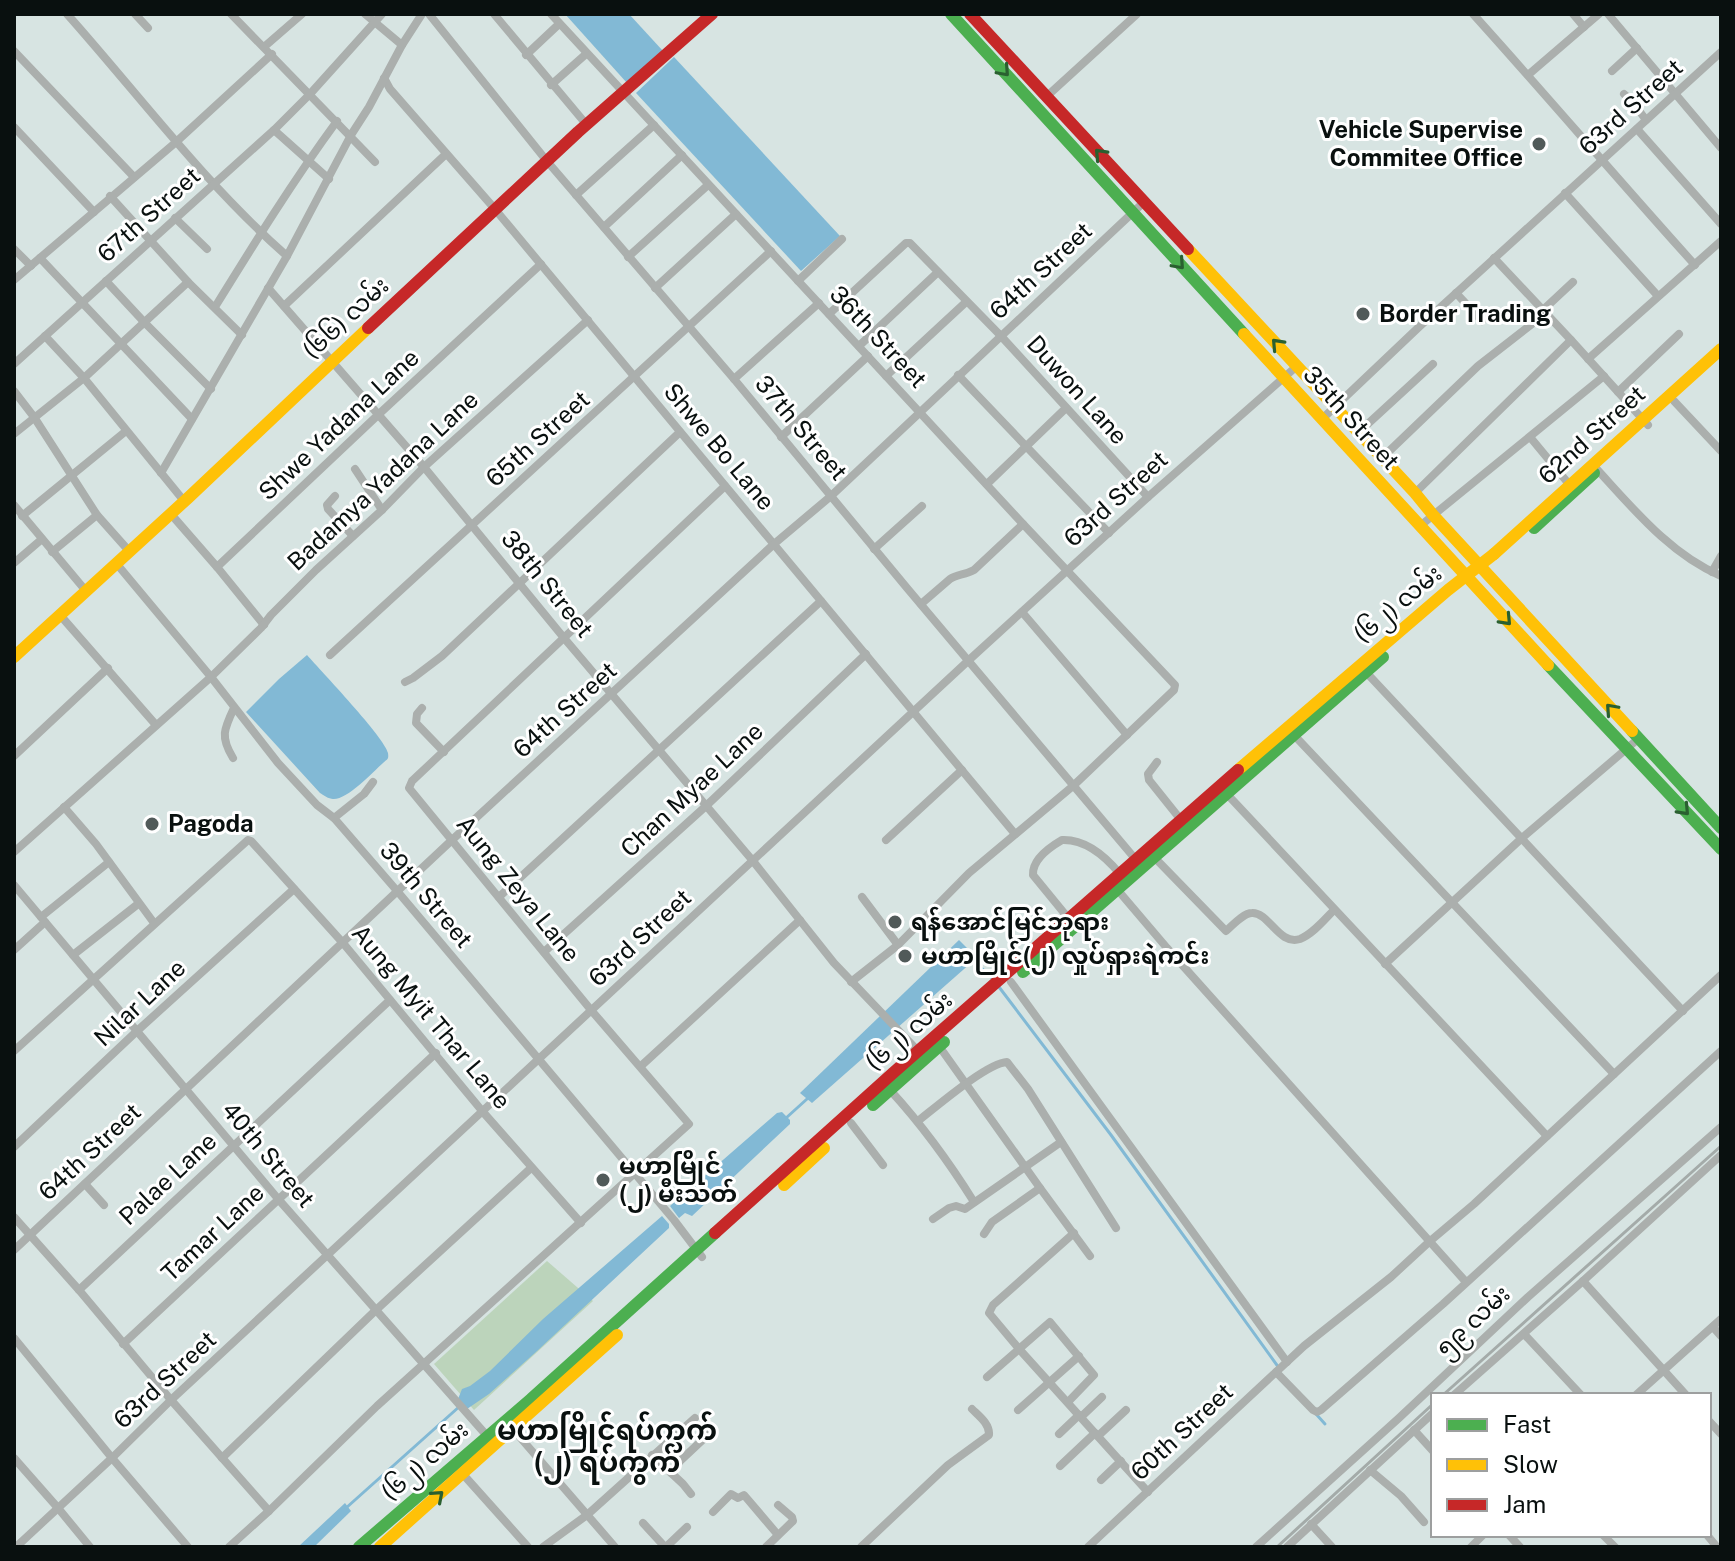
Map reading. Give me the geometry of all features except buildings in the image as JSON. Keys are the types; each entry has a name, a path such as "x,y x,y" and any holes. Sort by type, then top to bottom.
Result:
{"main road":[{"name":"(၆၆) လမ်း","path":"14,657 546,160 712,14"},
{"name":"35th Street","path":"951,14 1468,580 1721,849"},
{"name":"35th Street","path":"970,14 1359,432 1721,828"},
{"name":"62nd Street","path":"1495,558 1721,349"},
{"name":"62nd Street","path":"1645,422 1721,359"},
{"name":"(၆၂) လမ်း","path":"699,1254 890,1090 936,1042 1223,790 1495,558"},
{"name":"(၆၂) လမ်း","path":"1151,854 1181,820 1223,790"},
{"name":"(၆၂) လမ်း","path":"1002,985 1069,919 1119,882"},
{"name":"(၆၂) လမ်း","path":"380,1547 459,1470 919,1052 936,1042"},
{"name":"(၆၂) လမ်း","path":"359,1547 459,1470"}],"street":[{"path":"67,14 175,143 260,233 287,256"},
{"path":"135,14 148,28"},
{"path":"14,280 175,143 302,14"},
{"path":"365,14 402,45"},
{"name":"67th Street","path":"14,364 274,130 382,14"},
{"path":"161,473 422,14"},
{"name":"37th Street","path":"429,14 546,160 734,379 1139,864"},
{"path":"494,14 586,124"},
{"name":"36th Street","path":"551,14 1176,687 1127,735"},
{"path":"1036,106 1137,14"},
{"path":"1473,14 1695,265"},
{"path":"1573,14 1584,27"},
{"path":"1528,75 1599,14"},
{"path":"1608,14 1675,94 1718,138 1721,148"},
{"path":"235,15 375,162"},
{"path":"526,55 559,24"},
{"path":"1612,71 1637,48"},
{"path":"14,51 134,177"},
{"name":"63rd Street","path":"1321,420 1721,52"},
{"path":"551,85 586,54"},
{"name":"Shwe Bo Lane","path":"384,78 390,89 588,320 1015,834"},
{"path":"1624,94 1646,120"},
{"path":"215,307 260,233 337,121"},
{"path":"576,195 654,125"},
{"path":"14,127 94,212"},
{"path":"1637,129 1721,224"},
{"path":"274,130 329,179"},
{"path":"284,306 446,154"},
{"path":"604,227 682,155"},
{"path":"628,257 708,185"},
{"path":"1565,193 1658,296"},
{"path":"110,196 188,282 242,335"},
{"name":"64th Street","path":"14,1250 452,840 774,544 831,496 1144,202"},
{"path":"655,288 736,214"},
{"path":"175,218 207,249"},
{"path":"798,281 842,239"},
{"path":"1588,359 1721,241"},
{"name":"Duwon Lane","path":"829,314 908,243 1001,336 1148,497"},
{"path":"14,249 31,266"},
{"name":"65th Street","path":"330,655 771,251"},
{"path":"40,258 192,419"},
{"path":"1494,258 1645,422"},
{"name":"Shwe Yadana Lane","path":"217,567 541,264"},
{"path":"859,346 938,272"},
{"path":"106,281 211,389"},
{"path":"14,434 84,378 188,282"},
{"path":"1382,458 1478,366 1545,311 1573,282"},
{"name":"38th Street","path":"268,288 424,467 851,982 919,1052"},
{"path":"1456,293 1482,321"},
{"path":"886,376 966,302"},
{"path":"734,379 819,303"},
{"name":"Badamya Yadana Lane","path":"14,852 211,677 264,625 289,595 424,467 588,320"},
{"path":"1618,392 1679,334"},
{"path":"45,336 84,378 184,501"},
{"path":"1415,493 1571,340"},
{"path":"781,437 868,356"},
{"path":"1359,432 1433,364"},
{"name":"63rd Street","path":"16,1547 969,660 1297,366"},
{"path":"958,375 1109,533"},
{"path":"1420,526 1604,376"},
{"path":"14,391 97,515 129,551"},
{"path":"1674,401 1721,451"},
{"path":"987,484 1066,408"},
{"path":"22,516 126,431"},
{"path":"405,682 442,656 680,432"},
{"path":"1530,437 1572,488"},
{"path":"1595,467 1660,535 1718,577 1721,556"},
{"path":"355,469 382,510"},
{"path":"422,708 417,714 416,723 444,752 725,486"},
{"path":"335,496 327,505 328,509 353,536"},
{"path":"14,505 86,591"},
{"path":"874,549 922,506"},
{"path":"170,513 264,625"},
{"path":"52,552 97,515"},
{"path":"921,604 950,579 974,570 1023,524"},
{"path":"14,563 42,539"},
{"name":"39th Street","path":"116,563 278,763 317,805 334,818 398,892 674,1220 699,1254"},
{"path":"499,897 821,601"},
{"path":"851,982 898,945 969,873 1073,786 1127,735 1022,612"},
{"path":"60,615 156,725"},
{"name":"Chan Myae Lane","path":"544,952 706,806 866,654"},
{"path":"14,756 108,668"},
{"path":"1363,669 1683,1011"},
{"path":"233,758 224,737 234,708"},
{"path":"1291,732 1614,1074"},
{"path":"1385,964 1522,838 1638,739"},
{"name":"Aung Zeya Lane","path":"444,752 412,781 409,788 689,1124 634,1174"},
{"path":"1157,762 1150,771 1149,780 1181,820"},
{"path":"886,840 962,770"},
{"path":"334,818 364,794 373,782"},
{"path":"1223,790 1547,1136"},
{"path":"14,1051 154,923 96,844 64,807"},
{"name":"Aung Myit Thar Lane","path":"154,923 248,840 251,841 343,943 483,1112 581,1223"},
{"path":"1069,919 1032,870 1050,848 1062,840 1078,842 1108,860 1119,882 1167,948 1466,1282"},
{"path":"1151,854 1233,939"},
{"path":"14,950 43,919 109,862"},
{"name":"40th Street","path":"14,885 279,1200 491,1441"},
{"name":"Nilar Lane","path":"14,1147 294,889"},
{"path":"862,897 898,945"},
{"path":"73,955 138,904"},
{"path":"1226,931 1252,913 1259,915 1282,935 1297,940 1334,910"},
{"path":"641,1066 800,920"},
{"name":"60th Street","path":"1088,1547 1304,1346 1391,1277 1474,1204 1721,975"},
{"path":"1002,985 1306,1404 1317,1412 1428,1317 1721,1051"},
{"name":"Palae Lane","path":"79,1290 390,1000"},
{"path":"936,1042 1090,1256"},
{"name":"Tamar Lane","path":"123,1344 436,1053"},
{"path":"918,1121 967,1084 999,1063 1007,1062 1028,1089 1116,1228"},
{"path":"890,1090 946,1157 974,1202"},
{"path":"851,1123 883,1165"},
{"name":"၅၉ လမ်း","path":"1256,1547 1539,1287 1721,1127"},
{"path":"933,1219 949,1208 956,1206 963,1209 1061,1142"},
{"path":"1456,1393 1721,1155"},
{"path":"222,1458 376,1310 531,1168"},
{"path":"229,1547 377,1406 634,1174"},
{"path":"85,1184 104,1205"},
{"path":"984,1234 992,1222 1040,1188"},
{"path":"14,1217 269,1511"},
{"path":"1074,1233 989,1313 1148,1492"},
{"path":"1583,1281 1684,1393"},
{"path":"1638,1393 1721,1319"},
{"path":"987,1377 1050,1322 1094,1373 1094,1377 1068,1402"},
{"path":"1713,1327 1721,1336"},
{"path":"1524,1334 1579,1393"},
{"path":"14,1338 188,1547"},
{"path":"1018,1410 1079,1356"},
{"path":"1464,1386 1471,1393"},
{"path":"1059,1434 1102,1397"},
{"path":"861,1547 936,1475 989,1435 989,1428 972,1409"},
{"path":"1060,1466 1126,1410"},
{"path":"1287,1547 1431,1415"},
{"path":"543,1547 587,1515 695,1418"},
{"path":"509,1426 615,1547"},
{"path":"1414,1430 1431,1449"},
{"path":"671,1473 711,1432"},
{"path":"652,1455 691,1494"},
{"path":"14,1458 90,1547"},
{"path":"1101,1480 1121,1461"},
{"path":"459,1470 528,1547"},
{"path":"1370,1470 1401,1496 1424,1522"},
{"path":"713,1512 731,1494 738,1498 744,1495 778,1535"},
{"path":"766,1547 793,1521 778,1505"},
{"path":"643,1523 665,1547 687,1527"},
{"path":"1311,1524 1332,1547"}],"green space":[{"path":"547,1261 593,1301 474,1410 434,1364"}],"water":[{"path":"565,14 629,14 663,51 627,83"},
{"path":"674,57 840,236 801,271 636,93"},
{"path":"307,655 365,720 388,753 387,759 366,779 339,798 331,799 320,793 246,712"},
{"path":"959,940 974,955 972,962 812,1103 800,1093"},
{"path":"782,1112 790,1124 692,1216 685,1213 679,1218 670,1206 777,1113"},
{"path":"662,1216 669,1228 536,1352 489,1394 467,1409 458,1399 462,1389 490,1371 543,1319"},
{"path":"345,1503 351,1511 314,1547 298,1547"}],"waterway":[{"path":"972,959 992,978"},
{"path":"999,987 1111,1135 1279,1368"},
{"path":"786,1118 807,1099"},
{"path":"346,1508 460,1406"},
{"path":"1316,1414 1325,1424"}],"railway":[{"path":"1445,1393 1721,1146"},
{"path":"1277,1547 1431,1406"}],"traffic: fast":[{"path":"951,14 1244,334"},
{"path":"1534,528 1594,473"},
{"path":"1023,972 1383,657"},
{"path":"1548,665 1721,849"},
{"path":"1632,731 1721,828"},
{"path":"873,1105 944,1042"},
{"path":"359,1547 531,1399 715,1233"}],"traffic: slow":[{"path":"1188,249 1632,731"},
{"path":"14,657 368,328"},
{"path":"1244,334 1548,665"},
{"path":"1494,554 1721,349"},
{"path":"1238,770 1494,554"},
{"path":"784,1185 824,1148"},
{"path":"380,1547 617,1335"}],"traffic: jam":[{"path":"368,328 578,132 712,14"},
{"path":"970,14 1188,249"},
{"path":"715,1233 1238,770"}],"place":[{"name":"Vehicle Supervise Commitee Office","path":"1539,144"},
{"name":"Border Trading","path":"1363,314"},
{"name":"Pagoda","path":"152,824"},
{"name":"ရန်အောင်မြင်ဘုရား","path":"895,922"},
{"name":"မဟာမြိုင်(၂) လှုပ်ရှားရဲကင်း","path":"905,956"},
{"name":"မဟာမြိုင် (၂) မီးသတ်","path":"603,1180"}],"district":[{"name":"မဟာမြိုင်ရပ်ကွက် (၂) ရပ်ကွက်","path":"607,1446"}]}
